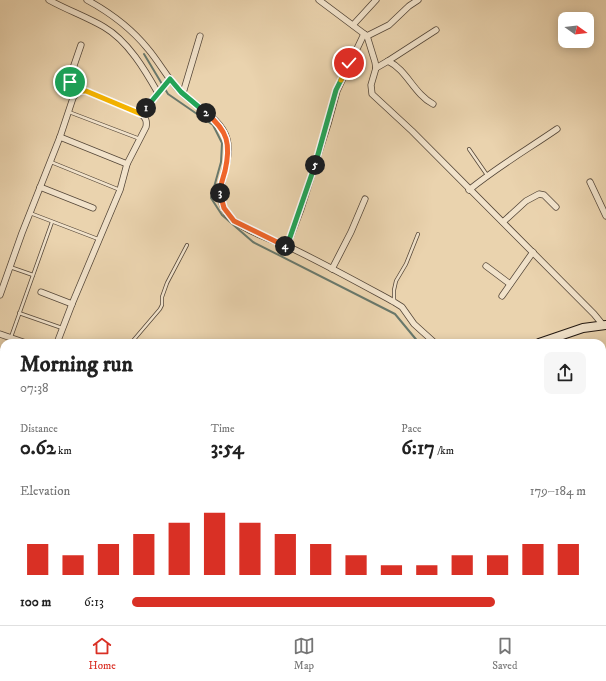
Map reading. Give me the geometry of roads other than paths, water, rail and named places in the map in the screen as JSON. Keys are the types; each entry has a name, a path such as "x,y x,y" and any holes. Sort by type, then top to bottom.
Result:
{"main road":[{"path":"551,339 583,328 604,325"}],"street":[{"path":"49,0 105,27 117,37 131,52 159,92"},
{"path":"87,0 106,10 135,33 182,93 217,122 227,139 228,151 220,197 227,214 234,221 287,246 394,302 402,307 414,324 431,339"},
{"path":"319,0 365,35 372,52 376,68 371,86 372,94 412,131 604,325"},
{"path":"353,25 376,0"},
{"path":"287,246 328,124 336,90 365,35 389,25 409,6 418,0"},
{"path":"376,68 436,30"},
{"path":"182,93 200,36"},
{"path":"76,93 70,82 80,45"},
{"path":"388,61 404,74 419,93 433,104"},
{"path":"141,114 170,79"},
{"path":"0,295 29,213 76,93 86,91 145,117 147,122 146,127 127,164 120,190 98,239 58,339"},
{"path":"469,190 487,175 557,129"},
{"path":"60,137 127,164"},
{"path":"590,182 606,216"},
{"path":"40,187 93,208"},
{"path":"503,222 526,201 539,194 544,195 556,208"},
{"path":"332,269 351,232 365,198"},
{"path":"502,296 533,252"},
{"path":"486,266 510,284"},
{"path":"41,292 72,304"},
{"path":"0,334 13,339"}],"lane":[{"path":"68,112 140,139"},
{"path":"469,149 487,175"},
{"path":"50,162 120,190"},
{"path":"29,213 98,239"},
{"path":"10,338 52,222"},
{"path":"394,302 396,281 406,264 418,234"},
{"path":"134,339 160,309 167,283 187,245"},
{"path":"10,267 33,275"},
{"path":"19,313 62,328"}],"waterway":[{"path":"144,54 168,94 213,125 222,143 221,162 211,198 222,215 253,242 395,314 416,339"}]}
